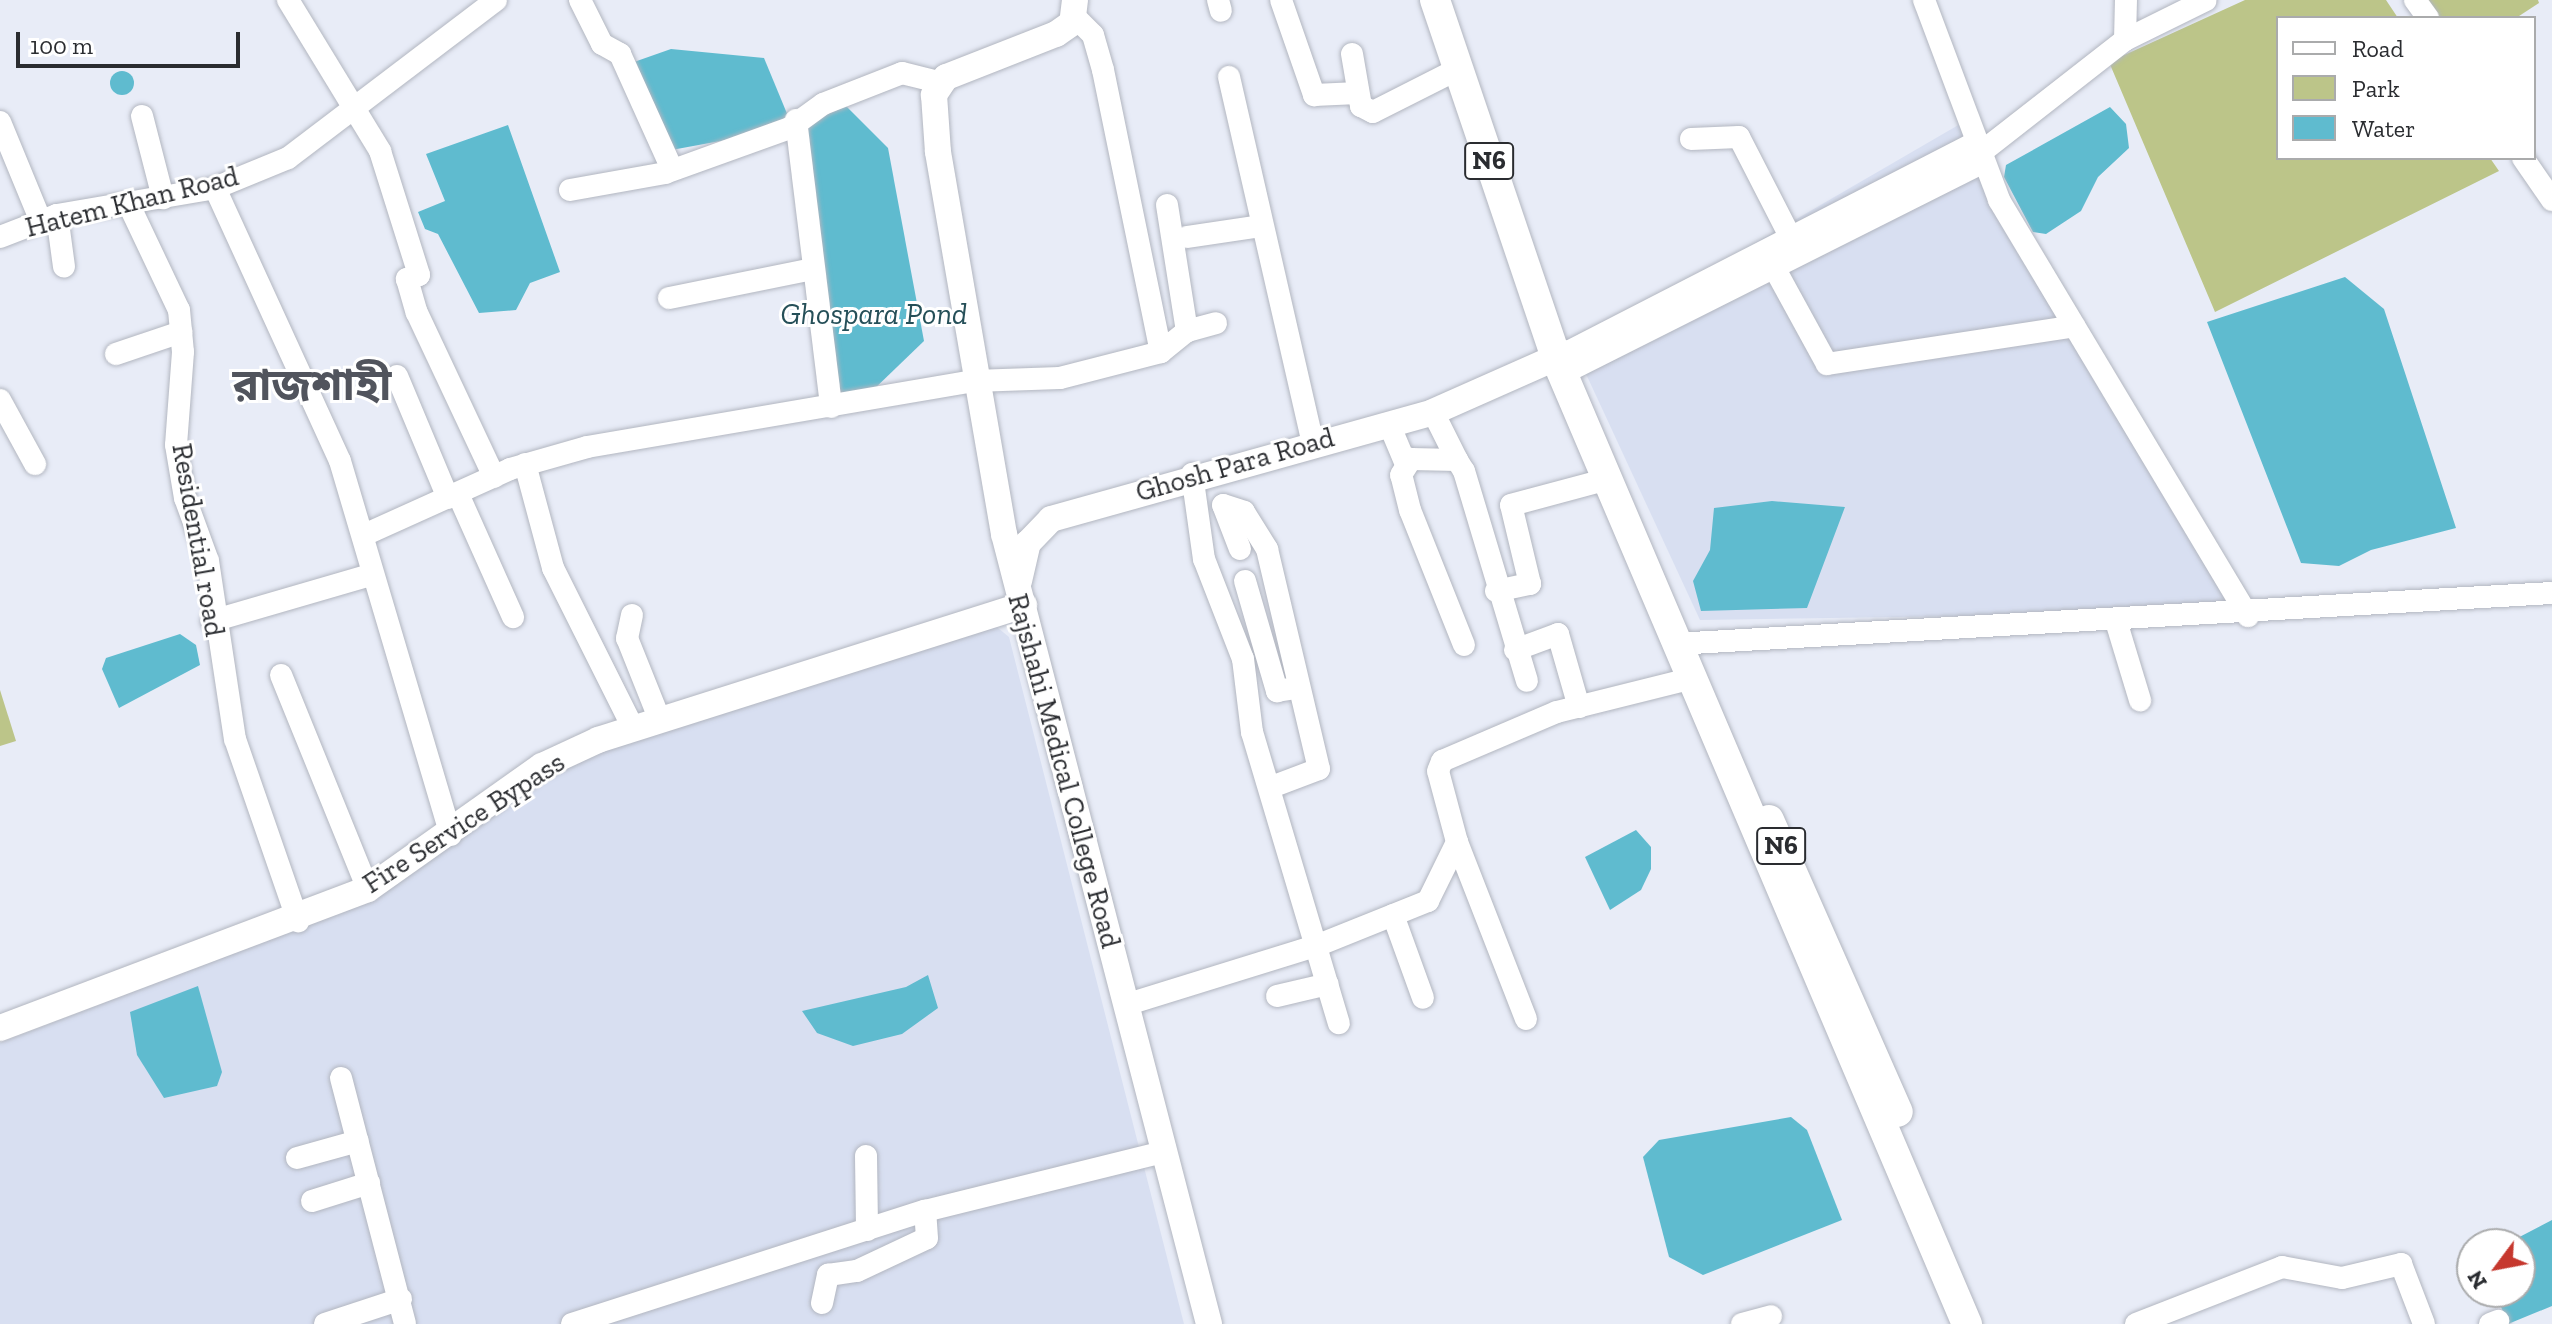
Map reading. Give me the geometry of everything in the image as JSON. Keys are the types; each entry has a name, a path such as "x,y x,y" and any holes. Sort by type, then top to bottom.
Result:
{"highway":[{"name":"N6","path":"1435,0 1608,479 1988,1324"},
{"name":"N6","path":"1563,359 1685,645 1689,679 1967,1324"}],"main road":[{"path":"1018,596 974,381 938,152 934,95 942,83 1056,34 1074,7"},
{"name":"Ghosh Para Road","path":"1042,528 1192,474 1389,424 1428,408 1483,404 1563,359"},
{"path":"995,493 1019,515 1042,528 1018,596"},
{"name":"Fire Service Bypass","path":"0,1028 298,921 368,889 451,835 542,766 659,718 1018,596"},
{"name":"Rajshahi Medical College Road","path":"1018,596 1209,1324"},
{"name":"Rajshahi Medical College Road","path":"1018,596 1201,1324"}],"street":[{"path":"288,0 322,65 359,107 419,275 407,279 417,313 494,477"},
{"name":"Hatem Khan Road","path":"0,237 49,217 130,207 215,188 288,158 496,0"},
{"path":"580,0 602,44 620,54 671,167"},
{"path":"1281,0 1314,95 1358,93"},
{"path":"1924,0 1979,153 2074,326 2248,616"},
{"path":"2125,40 2126,0"},
{"path":"1563,359 1776,271 1979,153 2125,40 2206,0"},
{"path":"1074,7 1093,35 1103,70 1161,352"},
{"path":"1352,54 1361,106 1373,112 1458,69"},
{"path":"570,190 671,167 796,120 902,73 942,83"},
{"path":"1229,77 1313,443"},
{"path":"142,116 163,198"},
{"path":"796,120 831,407"},
{"path":"0,122 49,217 64,267"},
{"path":"1691,139 1739,137 1792,240"},
{"path":"1563,359 1792,240 1979,153"},
{"path":"2524,160 2552,200"},
{"path":"215,188 340,461 364,535 370,575 451,835"},
{"path":"1167,205 1187,331"},
{"name":"Residential road","path":"130,207 172,283 181,332 176,445 208,561 212,621 235,739 298,921"},
{"path":"1187,237 1261,226"},
{"path":"669,298 813,269"},
{"path":"1776,271 1827,364 2074,326"},
{"path":"364,535 525,464 648,434 831,407 974,381 1060,378 1161,352 1187,331 1216,323"},
{"path":"116,354 181,332"},
{"path":"397,376 513,617"},
{"path":"0,400 35,464"},
{"path":"1428,408 1457,460 1527,681"},
{"path":"1389,424 1405,462 1410,510 1464,645"},
{"path":"1405,462 1457,460"},
{"path":"525,464 553,568 633,728"},
{"path":"1192,474 1204,559 1243,659 1252,732 1339,1023"},
{"path":"1496,591 1530,584 1511,505 1608,479"},
{"path":"1240,549 1223,505 1244,512 1267,549 1295,688 1319,769 1269,788"},
{"path":"212,621 370,575"},
{"path":"1245,581 1277,691 1295,688"},
{"path":"1685,645 2248,616 2552,593"},
{"path":"632,615 627,638 659,718"},
{"path":"2116,621 2140,700"},
{"path":"1515,650 1558,634 1579,707"},
{"path":"281,675 368,889"},
{"path":"1526,1019 1457,842 1438,771 1442,761 1579,707 1689,679"},
{"path":"1125,1005 1316,946 1428,901 1457,842"},
{"path":"1393,915 1423,998"},
{"path":"1277,996 1328,984"},
{"path":"341,1078 401,1299 405,1324"},
{"path":"297,1158 358,1141"},
{"path":"572,1324 630,1316 925,1211 1156,1154"},
{"path":"866,1156 867,1230"},
{"path":"312,1201 369,1183"},
{"path":"822,1303 828,1275 857,1271 927,1238 925,1211"},
{"path":"2136,1324 2282,1267 2342,1278 2401,1264 2424,1324"},
{"path":"325,1324 401,1299"},
{"path":"1742,1324 1771,1316"}],"shaded area":[{"path":"1967,120 2239,612 1700,620 1574,348"},
{"path":"993,624 1009,637 1184,1324 0,1324 0,1043 364,903 578,759"}],"green space":[{"path":"2245,0 2386,0 2397,16 2276,16 2276,160 2491,160 2499,171 2215,312 2109,62"},
{"path":"2424,0 2538,0 2539,3 2519,16 2435,16"},
{"path":"0,690 16,741 0,746"}],"water":[{"path":"671,49 764,58 788,116 764,133 666,151 634,62"},
{"path":"122,71 131,74 134,83 131,92 122,95 113,92 110,83 113,74"},
{"name":"Ghospara Pond","path":"846,106 888,148 924,341 870,393 841,397 804,125"},
{"path":"2110,107 2126,124 2129,148 2098,177 2081,211 2046,234 2033,232 2004,177 2006,165"},
{"path":"508,125 560,272 530,283 516,310 479,313 438,234 425,229 418,212 445,201 426,154"},
{"path":"2345,277 2384,309 2456,528 2371,550 2339,566 2301,563 2207,322"},
{"path":"1772,501 1845,507 1807,608 1701,611 1693,581 1710,550 1714,508"},
{"path":"180,634 196,645 200,665 119,708 102,669 106,658"},
{"path":"1636,830 1651,847 1651,869 1641,890 1610,910 1585,857"},
{"path":"928,975 938,1008 902,1034 853,1046 817,1033 802,1011 906,987"},
{"path":"198,986 222,1072 217,1086 164,1098 137,1055 130,1012"},
{"path":"1791,1117 1807,1130 1842,1220 1703,1275 1669,1257 1643,1157 1659,1140"},
{"path":"2552,1220 2552,1306 2508,1324 2502,1308 2536,1308 2536,1228"}],"district":[{"name":"রাজশাহী","path":"312,385"}]}
